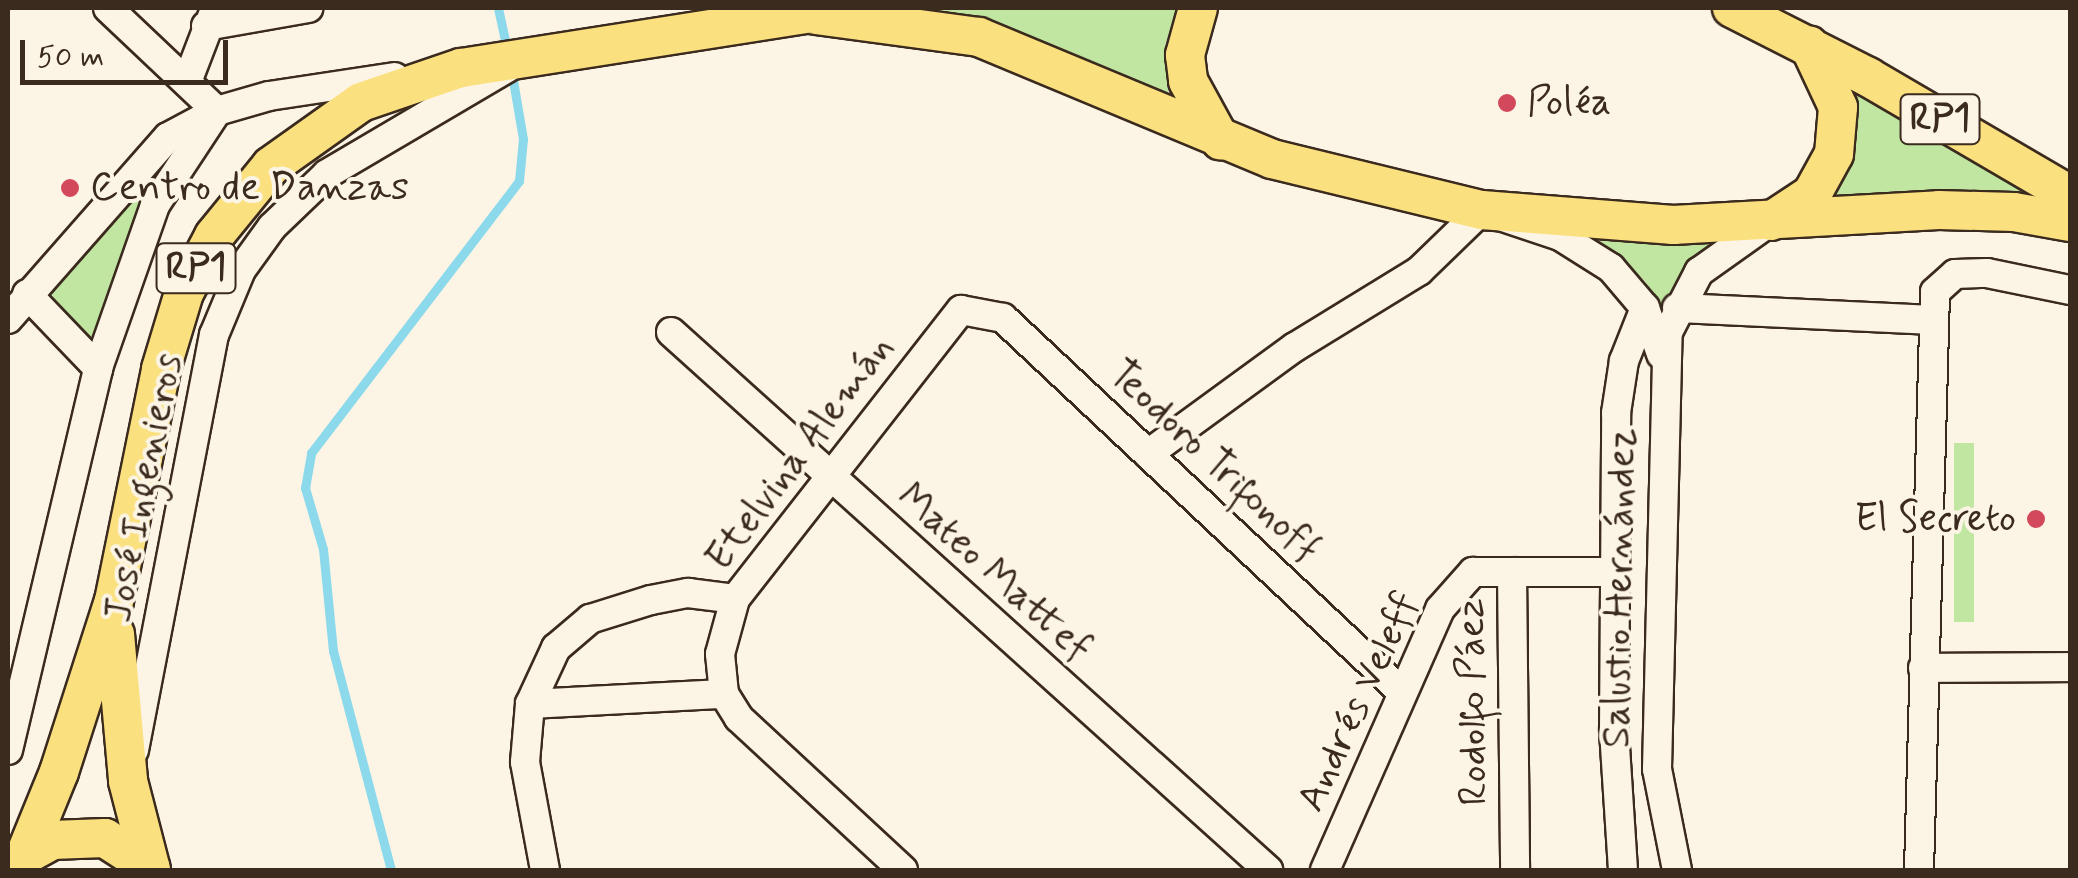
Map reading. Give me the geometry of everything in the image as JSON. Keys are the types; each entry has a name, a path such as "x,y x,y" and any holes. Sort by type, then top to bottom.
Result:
{"main road":[{"path":"1198,8 1185,55 1188,81 1222,140"},
{"name":"RP1","path":"1732,8 1809,46 2070,196"},
{"name":"RP1","path":"24,862 114,602 171,329 214,236 271,166 329,120 398,86 460,68 829,11 947,30 1012,47 1222,140 1324,175 1482,210 1626,224 1769,222 1812,194 1834,154 1838,108 1809,46"},
{"path":"1769,222 1958,210 2070,222"},
{"name":"RP1","path":"114,602 128,781 150,869"},
{"name":"RP1","path":"24,862 52,840 105,838 150,869"}],"street":[{"path":"108,8 218,110"},
{"path":"188,82 210,17 308,8"},
{"name":"José Ingenieros","path":"128,781 214,335 241,270 272,226 328,174 524,58"},
{"path":"8,319 168,138 218,110 269,96 460,68"},
{"path":"8,750 98,368 155,205 218,110"},
{"path":"1148,454 1295,347 1419,271 1482,210 1576,244 1620,277 1645,308 1660,344 1663,375"},
{"path":"1676,308 1708,262 1769,222"},
{"path":"1918,870 1930,320 1935,292 1955,274 1986,273 2070,290"},
{"path":"27,294 98,368"},
{"path":"1623,870 1615,572 1616,413 1624,361 1645,308"},
{"path":"1676,308 1930,320"},
{"name":"Salustio Hernández","path":"1675,870 1656,769 1663,375 1676,308"},
{"name":"Teodoro Trifonoff","path":"960,310 1003,318 1402,692"},
{"name":"Etelvina Alemán","path":"724,694 720,654 735,599 960,310"},
{"name":"Mateo Mattef","path":"670,332 829,480 1268,870"},
{"name":"Andrés Veleff","path":"1324,870 1440,609 1473,572"},
{"name":"Rodolfo Páez","path":"1473,572 1512,572 1515,870"},
{"path":"1512,572 1615,572"},
{"path":"545,870 525,762 530,704 556,648 590,619 688,592 735,599"},
{"path":"1923,668 2070,667"},
{"path":"530,704 724,694 740,718 903,870"}],"green space":[{"path":"854,8 1179,8 1165,45 1169,104"},
{"path":"1834,77 2070,210 1825,207"},
{"path":"130,197 142,204 97,336 85,340 50,292"},
{"path":"1599,240 1719,242 1684,270 1660,308 1645,281"},
{"path":"1954,443 1974,443 1974,622 1954,622"}],"waterway":[{"path":"498,8 508,54"},
{"path":"391,870 333,651 323,549 305,488 311,453 519,181 523,139 511,69"}],"place":[{"name":"Poléa","path":"1507,103"},
{"name":"Centro de Danzas","path":"70,188"},
{"name":"El Secreto","path":"2036,519"}]}
